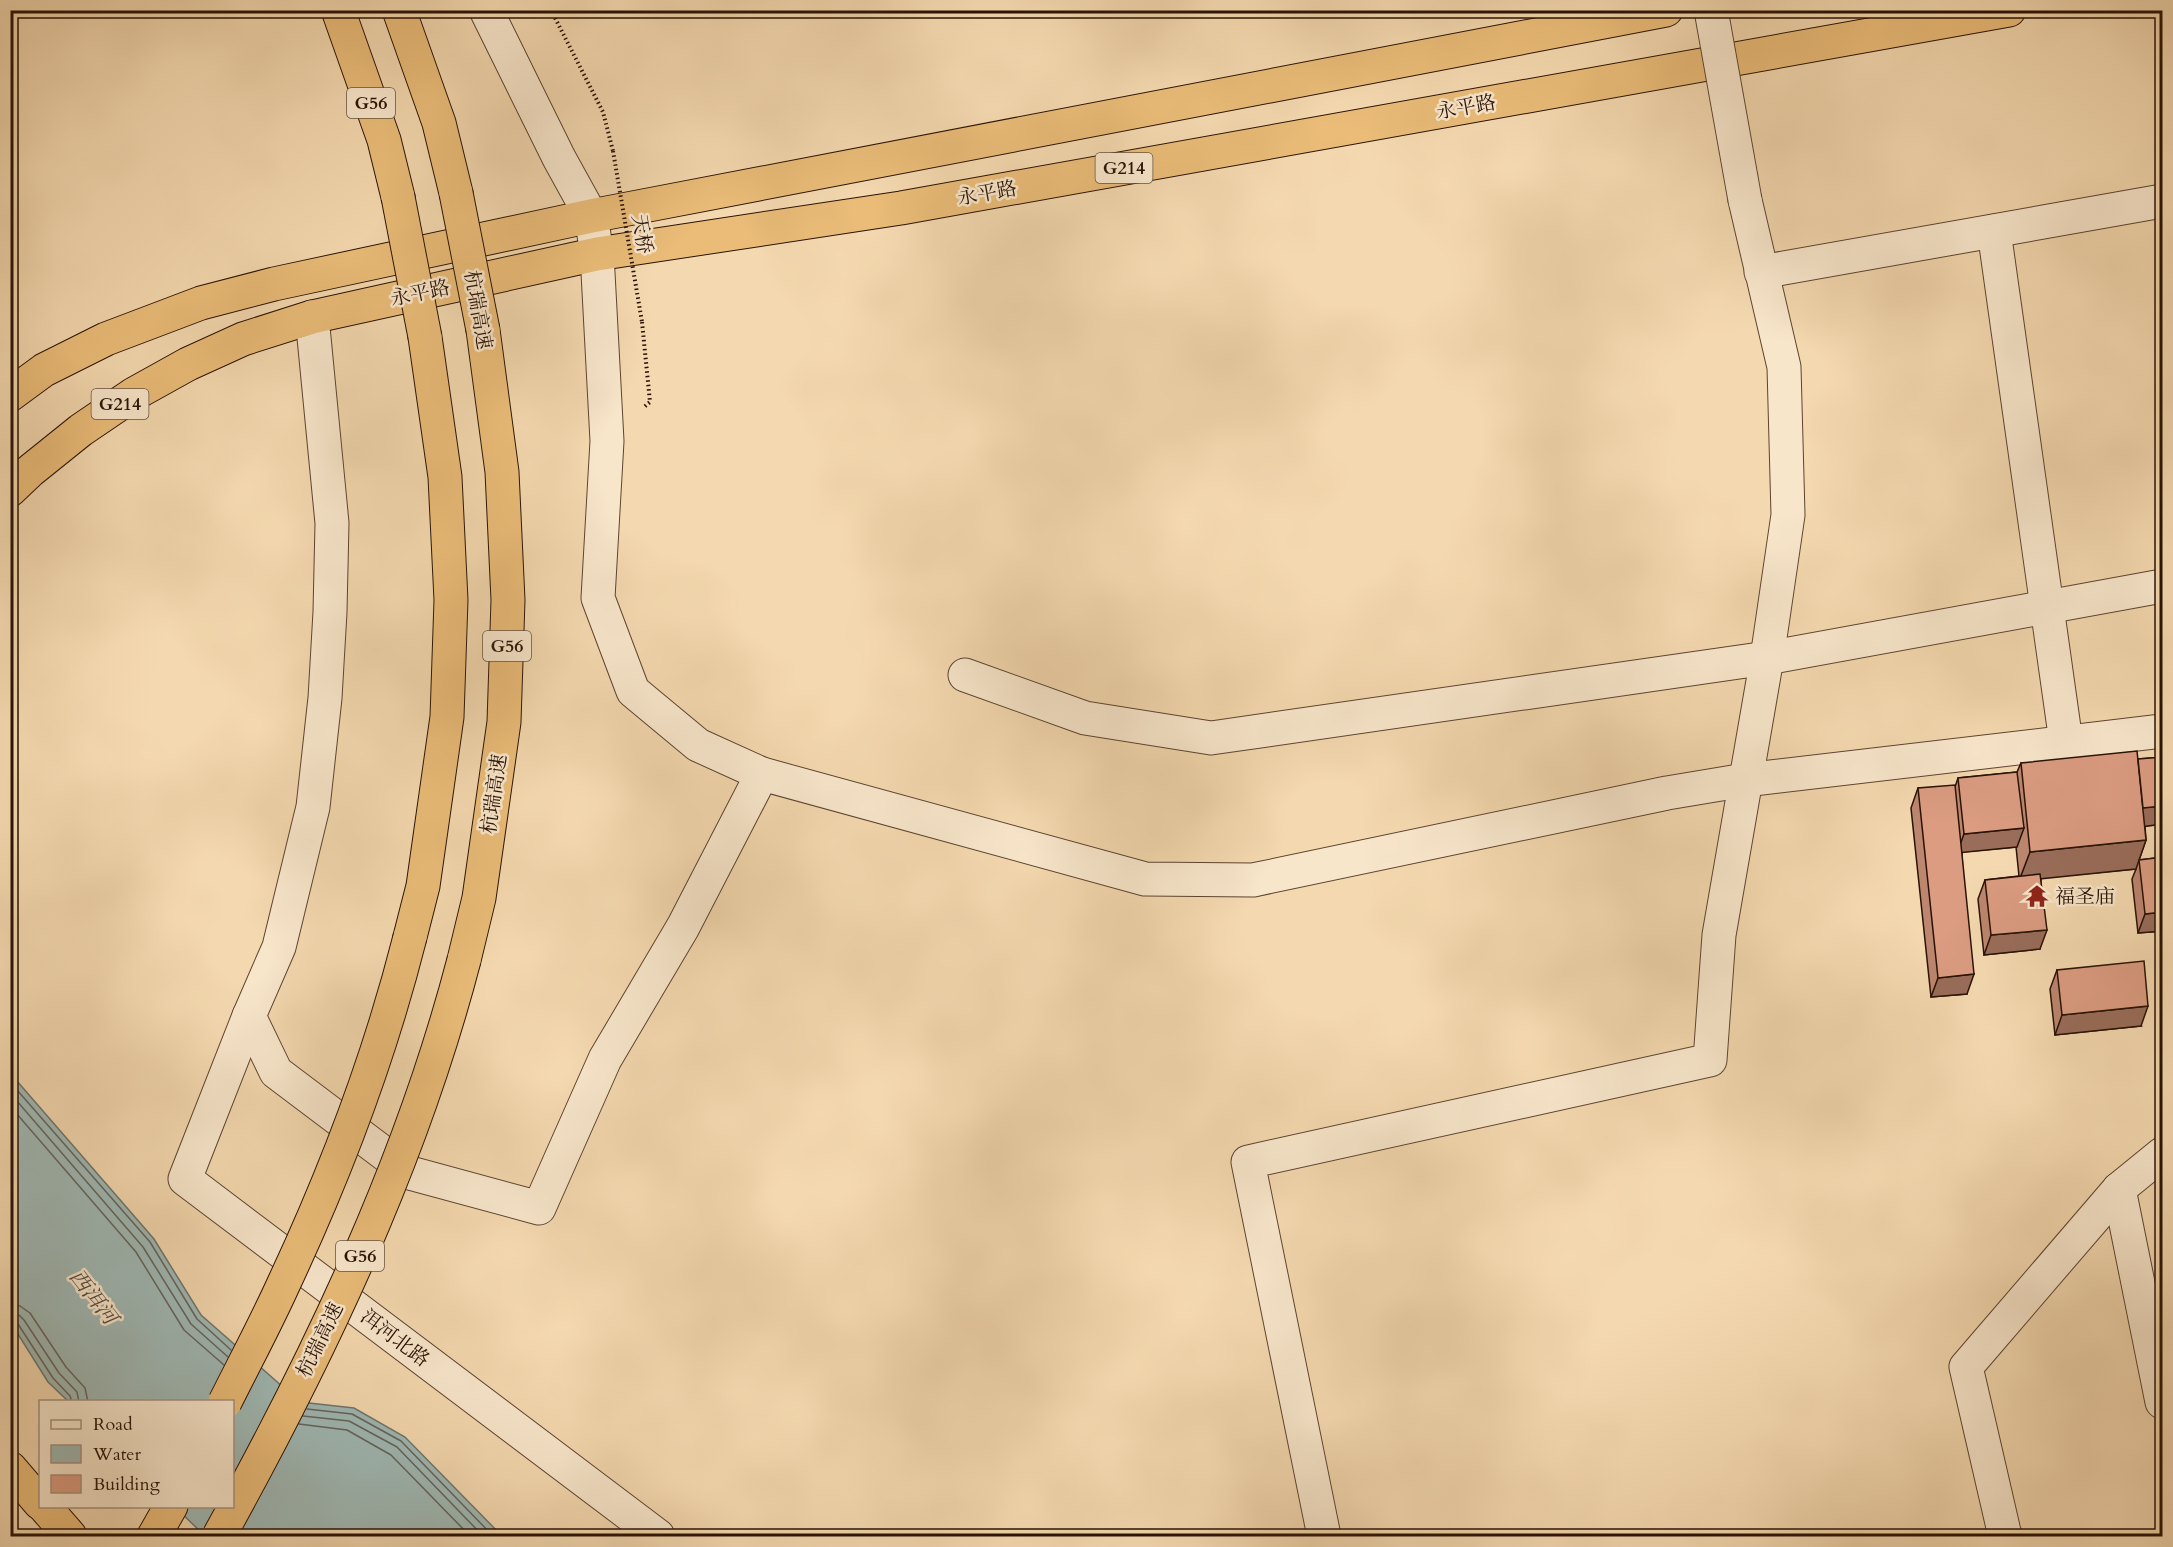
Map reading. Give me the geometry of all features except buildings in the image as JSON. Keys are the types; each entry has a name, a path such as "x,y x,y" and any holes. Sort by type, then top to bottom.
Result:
{"highway":[{"name":"G56","path":"226,1400 284,1284 335,1166 395,996 423,886 447,717 451,600 445,477 425,337 398,197 384,140 338,10"},
{"name":"杭瑞高速","path":"234,1507 336,1309 389,1188 450,1013 479,898 504,722 508,600 502,472 483,330 456,194 439,123 399,10"},
{"name":"永平路","path":"10,395 44,370 106,339 201,303 235,293 591,216 1666,10"},
{"name":"永平路","path":"10,490 81,430 134,394 188,364 243,339 312,318 597,254 902,208 2009,10"},
{"path":"10,1468 39,1502"},
{"path":"46,1508 70,1536"},
{"path":"154,1536 170,1508"},
{"name":"杭瑞高速","path":"219,1536 233,1508"}],"street":[{"path":"486,10 559,158 591,216 597,254 607,441 598,598 633,691 698,745 762,774 1145,879 1253,880 1667,793 1745,780 2163,731"},
{"path":"1324,1536 1248,1162 1710,1060 1719,935 1767,658 1788,515 1784,367 1745,200 1712,10"},
{"path":"1761,272 2163,201"},
{"path":"1994,231 2066,742"},
{"path":"312,318 332,523 330,612 325,699 313,807 279,947 249,1017 276,1072 410,1173 539,1208 605,1059 683,927 762,774"},
{"path":"965,675 1085,718 1211,738 1767,658 2163,586"},
{"name":"洱河北路","path":"249,1017 185,1179 658,1536"},
{"path":"2005,1536 1966,1367 2119,1190 2163,1154"},
{"path":"2119,1190 2163,1402"}],"path":[{"name":"天桥","path":"551,10 603,112 613,151 642,322"}],"water":[{"name":"西洱河","path":"10,1073 154,1239 201,1315 300,1402 354,1408 405,1437 502,1536 205,1536 176,1508 234,1508 234,1400 67,1400 48,1382 11,1323"}],"place":[{"name":"福圣庙","path":"2037,896"}]}
